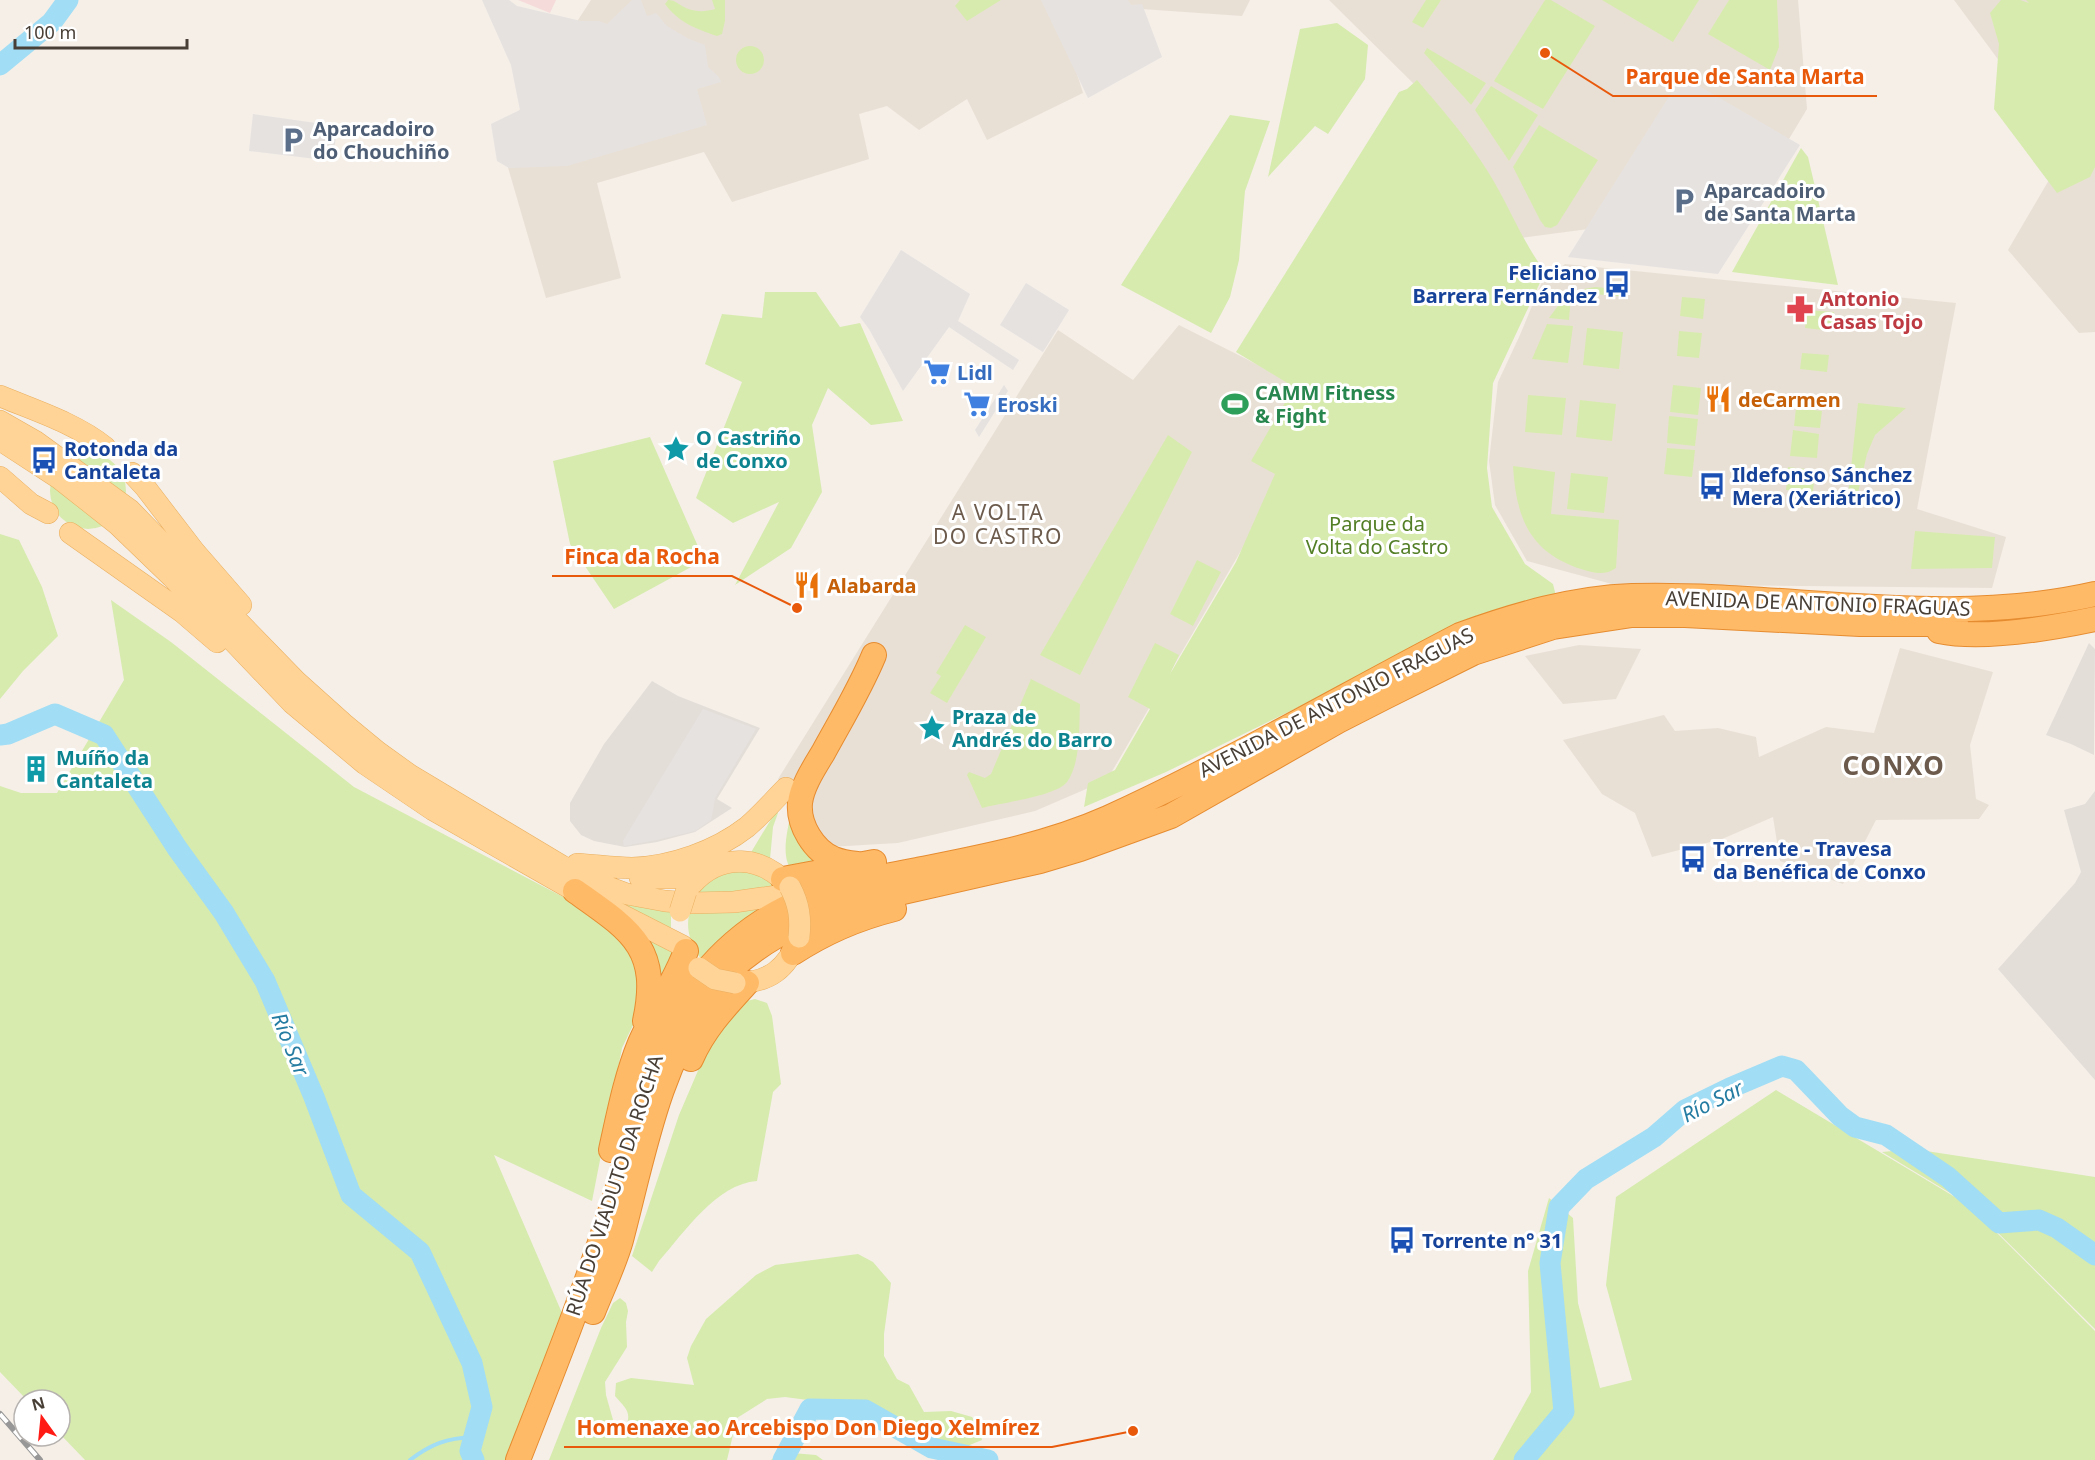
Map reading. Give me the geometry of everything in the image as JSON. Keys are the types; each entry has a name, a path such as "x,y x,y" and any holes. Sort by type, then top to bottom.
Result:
{"highway":[{"path":"2008,606 2036,595 2095,582"},
{"name":"AVENIDA DE ANTONIO FRAGUAS","path":"751,942 785,908 830,890 874,878 986,856 1067,834 1107,818 1236,756 1460,634 1498,621 1549,608 1631,596 1980,609 2062,601 2095,594"},
{"name":"AVENIDA DE ANTONIO FRAGUAS","path":"751,942 789,929 826,912 878,896 1040,861 1171,816 1338,721 1404,687 1473,653 1553,627 1632,615 1860,624 1995,623 2095,608"},
{"path":"1913,625 1948,633 1984,633 2040,628 2095,619"},
{"path":"859,865 834,859 817,847 805,828 800,803 814,768 863,681 874,655"},
{"path":"787,883 859,865 1067,822 1175,785"},
{"path":"796,945 869,916 1064,867 1094,857 1152,831 1171,816"},
{"path":"575,891 628,931 644,955 651,982 649,1005 641,1040"},
{"name":"RÚA DO VIADUTO DA ROCHA","path":"518,1460 581,1321 620,1242 653,1119 675,1058 695,1016 751,942"},
{"name":"RÚA DO VIADUTO DA ROCHA","path":"535,1460 581,1321 585,1288 619,1186 639,1104 657,1049 682,1001 717,958 751,942"},
{"path":"585,1288 595,1224 629,1071 641,1040 689,955"},
{"path":"620,1242 633,1228 639,1214 682,1079 695,1051 741,983"}],"main road":[{"path":"0,396 71,426 105,447"},
{"path":"0,421 60,479 117,524 172,577 292,704"},
{"path":"0,440 29,448 130,510 296,681 344,724 410,775 562,866 627,894 665,901 734,902 830,890"},
{"path":"132,473 194,551 251,617 296,681"},
{"path":"0,477 32,504 48,513"},
{"path":"70,533 182,612 364,764 433,810 689,955 716,978 741,983 766,978 776,972 796,945 801,920 798,902 787,883 762,865 742,861 721,864 701,875 638,878 599,871 533,848"},
{"path":"577,864 630,868 666,864 688,857 733,837 763,812 786,788"},
{"path":"689,955 680,935 683,902 701,875"}],"shaded area":[{"path":"482,0 509,0 517,6 581,21 599,21 607,24 632,0 641,0 647,16 656,13 667,26 705,45 708,67 721,82 697,89 707,125 567,166 509,168 497,161 491,124 520,110 511,65"},
{"path":"518,0 556,0 550,13"},
{"path":"591,0 1054,0 1083,93 987,140 967,99 919,130 887,106 859,114 869,159 732,202 704,152 597,183 621,278 546,298 500,140"},
{"path":"1041,0 1128,0 1131,5 1142,4 1162,57 1088,98"},
{"path":"1112,0 1250,0 1242,16 1113,7"},
{"path":"1329,0 1798,0 1807,109 1712,267 1596,228 1521,238 1417,87"},
{"path":"1954,0 2095,0 2095,332 2079,333 2008,250 2066,151"},
{"name":"Aparcadoiro de Santa Marta","path":"1682,76 1800,145 1718,274 1568,257"},
{"name":"Aparcadoiro do Chouchiño","path":"253,114 337,126 333,161 249,151"},
{"path":"901,250 970,294 958,321 1019,360 1013,370 949,327 903,391 860,317"},
{"path":"1565,264 1956,303 1917,509 2006,537 1992,588 1612,584 1527,561 1495,505 1489,461 1498,382 1542,282"},
{"path":"1026,283 1069,310 1043,352 1000,325"},
{"path":"1179,325 1300,386 1281,470 1267,506 1107,780 1035,811 898,843 829,847 795,797 778,779 1058,330 1133,380"},
{"path":"1004,385 1008,391 979,437 975,430"},
{"path":"2089,643 2095,649 2094,755 2046,735"},
{"path":"1579,645 1641,649 1616,699 1563,704 1525,656"},
{"path":"1900,648 1993,672 1970,745 1976,799 1989,805 1979,819 1876,820 1843,884 1780,861 1773,817 1722,839 1652,857 1635,813 1602,794 1563,740 1664,715 1675,731 1718,728 1756,737 1759,757 1826,727 1874,733"},
{"path":"652,681 678,696 760,728 717,799 732,808 695,832 657,842 625,847 594,841 581,835 570,821 570,803 604,744"},
{"path":"703,709 756,729 715,798 711,820 695,831 624,846 623,841"},
{"path":"2095,791 2095,1080 1998,969 2075,883 2081,872 2064,810 2085,804"}],"green space":[{"path":"668,0 689,9 708,11 715,9 712,0 725,0 725,21 722,34 717,36 695,28 682,20 665,4"},
{"path":"960,0 1001,0 967,21 955,6"},
{"path":"1426,0 1441,0 1423,28 1412,22"},
{"path":"1545,0 1551,0 1595,26 1543,109 1494,81"},
{"path":"1602,0 1699,0 1673,42"},
{"path":"1729,0 1777,0 1779,47 1770,70 1708,34"},
{"path":"2001,0 2020,0 2029,3 2026,0 2095,0 2095,167 2090,177 2057,193 1994,109 1999,44 1990,13"},
{"path":"1337,23 1368,45 1365,79 1328,134 1315,126 1268,177 1300,29"},
{"path":"750,46 760,50 764,60 760,70 750,74 740,70 736,60 740,50"},
{"path":"1427,48 1486,83 1471,105 1424,53"},
{"name":"Parque da Volta do Castro","path":"1417,80 1476,153 1545,272 1493,383 1487,468 1492,507 1525,564 1553,584 1556,596 1474,621 1166,772 1084,807 1088,783 1115,770 1150,709 1128,697 1155,643 1179,655 1170,674 1236,562 1275,474 1251,461 1294,387 1236,352 1399,92 1407,89"},
{"path":"1491,86 1538,115 1509,161 1475,110"},
{"path":"1230,115 1270,121 1245,191 1239,260 1230,297 1211,333 1121,285"},
{"path":"1539,125 1598,160 1557,225 1551,228 1545,227 1540,220 1513,167"},
{"path":"1801,148 1808,157 1838,285 1732,272"},
{"path":"1595,287 1629,290 1627,297 1583,293 1584,289"},
{"path":"765,292 816,292 840,327 860,323 903,421 871,425 828,388 812,425 822,492 791,548 735,585 779,502 733,523 696,498 742,382 705,364 722,314 762,318"},
{"path":"1571,295 1569,320 1549,318 1560,303"},
{"path":"1682,297 1705,299 1703,319 1680,316"},
{"path":"1807,310 1834,312 1832,331 1805,328"},
{"path":"1547,324 1573,326 1568,363 1532,359"},
{"path":"1587,328 1623,332 1619,369 1583,365"},
{"path":"1679,331 1702,333 1699,358 1677,356"},
{"path":"1802,353 1829,355 1827,372 1800,369"},
{"path":"1673,385 1701,388 1698,415 1670,412"},
{"path":"1528,395 1566,398 1562,435 1525,432"},
{"path":"1580,400 1616,404 1612,441 1576,437"},
{"path":"1858,403 1906,408 1875,435 1867,454 1857,497 1848,496"},
{"path":"1796,408 1822,411 1820,428 1794,426"},
{"path":"1669,416 1698,419 1695,446 1667,443"},
{"path":"1793,430 1819,434 1817,458 1790,456"},
{"path":"1168,435 1192,452 1080,675 1040,655"},
{"path":"650,437 704,560 614,609 570,544 553,461"},
{"path":"1667,448 1695,450 1692,477 1664,474"},
{"path":"81,453 95,453 109,459 120,470 126,484 123,506 115,518 95,529 81,529 67,523 56,512 50,498 50,484 56,470 67,459"},
{"path":"1513,466 1555,472 1551,514 1619,520 1616,568 1603,573 1581,569 1563,562 1537,542 1522,517"},
{"path":"1788,467 1815,470 1813,492 1786,490"},
{"path":"1571,473 1608,477 1604,513 1567,509"},
{"path":"1915,531 1995,537 1992,568 1911,569"},
{"path":"0,534 19,540 42,587 58,636 23,671 0,699"},
{"path":"1197,560 1221,572 1193,626 1170,614"},
{"path":"111,600 171,642 354,787 590,911 625,941 641,975 635,1021 622,1048 592,1201 494,1155 562,1313 505,1460 85,1460 72,1446 72,1388 15,1388 0,1372 0,786 21,793 57,793 124,680"},
{"path":"965,625 986,637 947,703 930,693 941,676 936,673"},
{"path":"1031,679 1080,704 1077,755 1072,774 1067,782 1052,791 982,808 967,775 969,772 985,778 991,774"},
{"path":"776,811 778,813 773,827 770,859 750,854"},
{"path":"791,812 831,864 790,868 786,848"},
{"path":"744,871 767,878 778,891 695,898 704,886 716,878"},
{"path":"575,881 671,912 671,928"},
{"path":"769,905 701,959 690,936 688,924 690,911"},
{"path":"639,931 671,949 673,954 657,995"},
{"path":"755,999 767,1003 772,1016 781,1084 773,1092 757,1181 742,1184 715,1200 690,1224 652,1272 632,1256 679,1115 709,1045 743,1002"},
{"path":"1776,1090 1970,1206 2095,1331 2095,1460 1493,1460 1531,1392 1528,1271 1549,1198 1573,1218 1578,1303 1600,1388 1632,1380 1606,1285 1616,1197"},
{"path":"1913,1149 2095,1177 2095,1329 1970,1205 1882,1152"},
{"path":"858,1254 873,1262 891,1283 884,1334 884,1356 897,1379 909,1385 924,1412 951,1411 972,1417 979,1428 982,1440 955,1451 930,1443 893,1419 868,1408 785,1397 767,1399 737,1418 727,1460 549,1460 601,1328 613,1303 620,1298 626,1303 628,1311 627,1347 605,1382 606,1395 615,1427 625,1428 628,1414 615,1396 616,1383 631,1378 694,1385 687,1358 706,1319 756,1275 775,1265"},
{"path":"780,1452 816,1455 823,1460 771,1460"}],"waterway":[{"path":"0,65 52,22 68,0"},
{"name":"Río Sar","path":"0,735 8,734 55,714 104,735 177,848 224,913 265,981 314,1097 351,1195 420,1252 472,1363 482,1407 470,1451 474,1460"},
{"name":"Río Sar","path":"1524,1460 1564,1412 1550,1263 1559,1207 1586,1179 1654,1137 1685,1110 1782,1066 1796,1070 1840,1116 1855,1127 1886,1135 1948,1177 1999,1223 2039,1220 2057,1228 2095,1255"},
{"name":"Río Sar","path":"783,1460 810,1409 865,1410 932,1448 988,1460"},
{"path":"410,1460 440,1443 473,1437"}],"railway":[{"path":"0,1414 40,1460"}],"place":[{"name":"Parque de Santa Marta","path":"1545,53"},
{"name":"Aparcadoiro do Chouchiño","path":"293,140"},
{"name":"Aparcadoiro de Santa Marta","path":"1684,201"},
{"name":"Feliciano Barrera Fernández","path":"1617,284"},
{"name":"Antonio Casas Tojo","path":"1800,309"},
{"name":"Lidl","path":"937,372"},
{"name":"deCarmen","path":"1718,399"},
{"name":"Eroski","path":"977,404"},
{"name":"CAMM Fitness & Fight","path":"1235,404"},
{"name":"O Castriño de Conxo","path":"676,449"},
{"name":"Rotonda da Cantaleta","path":"44,460"},
{"name":"Ildefonso Sánchez Mera (Xeriátrico)","path":"1712,486"},
{"name":"Alabarda","path":"807,585"},
{"name":"Finca da Rocha","path":"797,608"},
{"name":"Praza de Andrés do Barro","path":"932,728"},
{"name":"Muíño da Cantaleta","path":"36,769"},
{"name":"Torrente - Travesa da Benéfica de Conxo","path":"1693,859"},
{"name":"Torrente n° 31","path":"1402,1240"},
{"name":"Homenaxe ao Arcebispo Don Diego Xelmírez","path":"1133,1431"}],"district":[{"name":"A VOLTA DO CASTRO","path":"998,524"},
{"name":"CONXO","path":"1894,765"}]}
